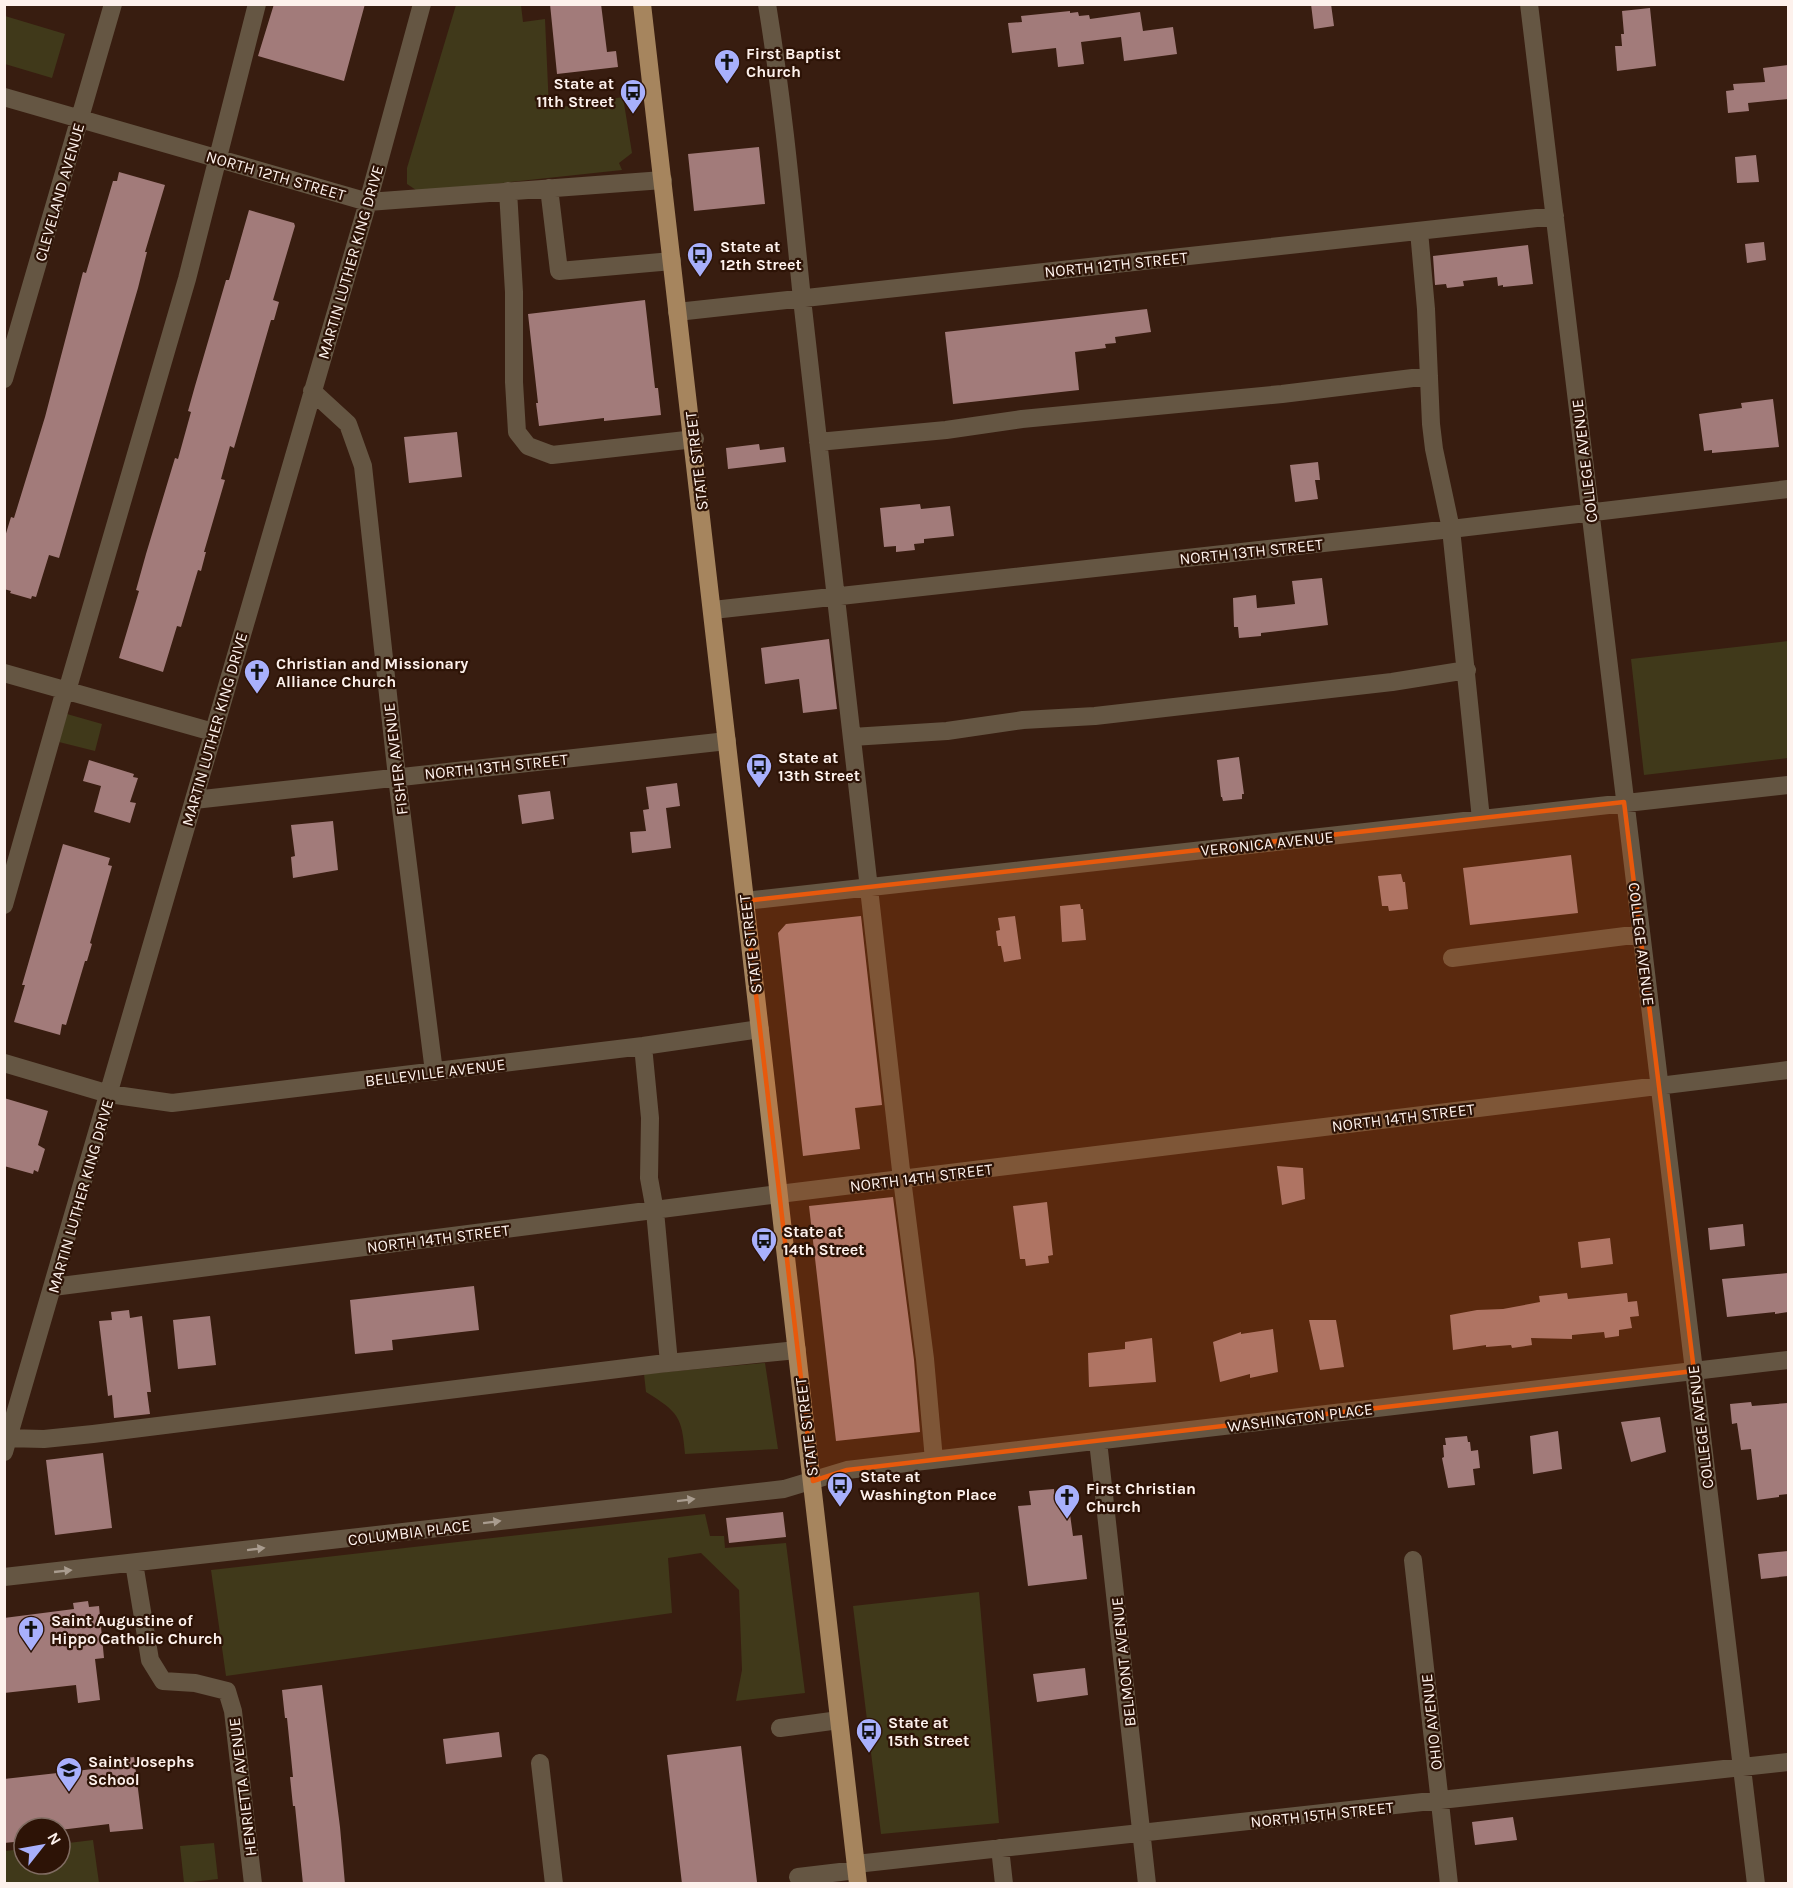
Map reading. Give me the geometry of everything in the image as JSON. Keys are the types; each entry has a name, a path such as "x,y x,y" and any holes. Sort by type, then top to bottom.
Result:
{"main road":[{"name":"STATE STREET","path":"642,4 677,312 695,440 745,901 857,1872"}],"street":[{"name":"CLEVELAND AVENUE","path":"4,379 113,4"},
{"path":"4,905 187,279 257,4"},
{"name":"MARTIN LUTHER KING DRIVE","path":"6,1443 368,202 422,4"},
{"path":"766,4 786,146 934,1460"},
{"name":"COLLEGE AVENUE","path":"1529,4 1756,1884"},
{"name":"NORTH 12TH STREET","path":"4,97 368,202 663,180"},
{"path":"549,188 559,271 672,261"},
{"path":"508,191 514,292 514,382 517,432 528,446 552,455 695,440"},
{"name":"NORTH 12TH STREET","path":"677,312 1555,216"},
{"path":"1419,231 1431,424 1451,529 1481,819"},
{"path":"818,442 946,430 1022,419 1282,394 1429,376"},
{"name":"FISHER AVENUE","path":"312,391 348,424 363,466 396,777 434,1072"},
{"name":"NORTH 13TH STREET","path":"713,610 1451,529 1788,489"},
{"path":"852,737 947,731 1023,720 1095,716 1467,670"},
{"path":"4,673 213,732"},
{"name":"NORTH 13TH STREET","path":"194,800 727,741"},
{"name":"VERONICA AVENUE","path":"745,901 1788,785"},
{"path":"1452,958 1641,934"},
{"name":"BELLEVILLE AVENUE","path":"109,1094 172,1103 644,1046 760,1029"},
{"path":"644,1046 650,1118 649,1178 655,1210 669,1363"},
{"path":"4,1063 109,1094"},
{"name":"NORTH 14TH STREET","path":"53,1287 779,1194 1788,1070"},
{"path":"6,1443 669,1363 797,1350"},
{"name":"WASHINGTON PLACE","path":"813,1481 847,1470 1788,1360"},
{"name":"BELMONT AVENUE","path":"1098,1441 1147,1884"},
{"name":"COLUMBIA PLACE","path":"4,1577 784,1489 813,1481"},
{"name":"OHIO AVENUE","path":"1413,1560 1449,1884"},
{"name":"HENRIETTA AVENUE","path":"134,1563 150,1660 163,1681 195,1683 227,1691 233,1711 253,1884"},
{"path":"780,1728 839,1720"},
{"name":"NORTH 15TH STREET","path":"798,1877 857,1872 1000,1848 1788,1762"},
{"path":"540,1763 554,1884"},
{"path":"1000,1848 1004,1884"}],"highlighted area":[{"path":"1624,802 1694,1371 847,1470 813,1481 745,901"}],"shaded area":[{"path":"456,5 521,5 523,22 545,19 549,109 623,97 632,153 619,163 622,170 419,192 407,184 407,168"},
{"path":"5,16 65,34 52,78 5,64"},
{"path":"1788,641 1788,758 1644,775 1631,659"},
{"path":"67,714 102,724 95,751 59,742"},
{"path":"765,1363 778,1449 685,1454 682,1431 676,1416 672,1410 646,1392 644,1374"},
{"path":"705,1514 710,1536 724,1536 725,1548 786,1543 805,1693 736,1701 742,1670 739,1590 701,1553 668,1558 672,1613 226,1676 211,1570"},
{"path":"979,1592 999,1823 881,1834 853,1606"},
{"path":"93,1840 99,1883 5,1883 5,1851 12,1850 12,1876 72,1876 72,1843"},
{"path":"214,1843 218,1879 184,1883 180,1846"}],"building":[{"path":"274,4 365,4 344,81 258,56"},
{"path":"550,4 601,4 607,52 616,51 618,67 557,74"},
{"path":"1311,4 1331,4 1334,26 1314,29"},
{"path":"1650,8 1656,66 1617,71 1615,46 1622,46 1621,34 1624,34 1622,11"},
{"path":"1070,11 1070,13 1078,12 1079,16 1089,15 1090,19 1140,12 1143,31 1173,27 1177,54 1124,61 1121,37 1081,42 1084,64 1058,67 1056,48 1012,53 1008,23 1022,22 1021,16"},
{"path":"1788,65 1788,99 1748,103 1749,111 1728,113 1726,91 1734,90 1733,84 1765,82 1763,68"},
{"path":"759,147 765,204 694,211 688,154"},
{"path":"1756,155 1759,182 1737,183 1735,157"},
{"path":"119,172 165,185 145,252 147,252 138,288 59,558 49,555 36,597 32,596 31,599 4,589 4,540 11,517 14,518 45,417 83,272 86,273 113,181 117,181"},
{"path":"249,210 294,223 295,226 273,300 279,302 274,320 271,320 234,448 230,446 221,479 225,480 204,552 206,552 201,571 198,570 181,627 177,626 163,672 119,658 139,591 136,590 146,554 175,458 178,459 191,412 188,411 195,386"},
{"path":"1764,242 1766,260 1747,263 1745,244"},
{"path":"1528,245 1533,284 1503,287 1503,285 1498,286 1497,277 1463,281 1464,286 1447,288 1446,284 1435,285 1433,256"},
{"path":"645,300 655,388 658,388 661,415 604,421 604,418 539,426 528,314"},
{"path":"1147,309 1151,332 1115,337 1116,343 1105,344 1106,348 1075,352 1079,390 953,404 945,332"},
{"path":"1773,399 1779,447 1712,453 1712,450 1704,451 1699,414 1742,408 1741,403"},
{"path":"457,432 462,477 409,483 404,437"},
{"path":"759,444 760,450 784,447 786,462 728,469 726,448"},
{"path":"1318,462 1320,480 1315,480 1318,499 1295,502 1290,465"},
{"path":"920,504 921,509 950,506 954,536 924,539 924,543 914,544 915,550 896,552 896,546 884,547 880,508"},
{"path":"1322,578 1328,625 1239,638 1238,627 1234,627 1233,598 1256,595 1257,608 1295,604 1292,581"},
{"path":"829,639 837,709 803,713 799,679 765,684 761,648"},
{"path":"1239,757 1244,794 1242,794 1242,799 1223,801 1217,760"},
{"path":"89,760 134,774 133,777 138,778 130,802 136,803 130,823 94,812 101,786 83,781"},
{"path":"677,783 680,806 666,808 671,848 632,853 630,832 646,831 643,810 649,809 646,787"},
{"path":"550,791 554,819 522,824 518,795"},
{"path":"333,821 338,870 293,878 291,857 295,856 291,825"},
{"path":"63,844 110,858 108,865 112,866 87,961 85,961 66,1025 62,1024 60,1035 14,1022 25,985 22,985"},
{"path":"1571,855 1578,913 1470,925 1463,868"},
{"path":"1401,874 1405,882 1408,909 1389,911 1388,906 1382,906 1378,876"},
{"path":"1080,904 1083,909 1086,940 1062,942 1060,906"},
{"path":"861,916 882,1105 855,1108 860,1149 803,1156 778,933 786,924"},
{"path":"1015,916 1021,959 1004,962 1001,946 998,946 996,931 1000,930 998,918"},
{"path":"4,1098 48,1111 38,1145 45,1149 38,1172 34,1170 33,1174 4,1166"},
{"path":"1277,1166 1303,1168 1305,1199 1282,1205"},
{"path":"893,1197 914,1360 920,1432 836,1441 809,1206"},
{"path":"1047,1202 1053,1255 1048,1256 1049,1263 1026,1266 1025,1259 1020,1259 1013,1206"},
{"path":"1743,1224 1745,1246 1710,1250 1708,1228"},
{"path":"1610,1238 1613,1264 1581,1268 1578,1242"},
{"path":"1788,1273 1788,1312 1727,1317 1722,1279"},
{"path":"474,1286 479,1330 392,1340 393,1350 355,1354 350,1300"},
{"path":"1567,1293 1568,1299 1627,1293 1628,1302 1637,1301 1639,1316 1630,1317 1632,1328 1619,1330 1619,1336 1605,1338 1604,1332 1572,1335 1572,1339 1531,1338 1532,1345 1512,1348 1511,1345 1486,1347 1486,1345 1453,1350 1450,1315 1477,1310 1503,1309 1540,1302 1539,1296"},
{"path":"129,1310 130,1318 142,1316 151,1392 147,1392 150,1414 114,1418 112,1395 108,1396 99,1321 112,1320 111,1312"},
{"path":"210,1316 216,1365 178,1369 173,1320"},
{"path":"1309,1320 1336,1320 1344,1367 1320,1370"},
{"path":"1273,1329 1278,1372 1250,1378 1250,1374 1220,1382 1213,1342 1241,1332 1241,1334"},
{"path":"1152,1338 1156,1382 1089,1387 1088,1353 1125,1349 1125,1342"},
{"path":"1751,1402 1752,1406 1788,1403 1788,1494 1757,1500 1751,1449 1741,1450 1737,1423 1732,1424 1730,1404"},
{"path":"1660,1417 1666,1452 1631,1462 1621,1422"},
{"path":"1558,1431 1562,1469 1533,1474 1530,1436"},
{"path":"1467,1436 1471,1451 1478,1450 1480,1468 1473,1469 1475,1485 1448,1488 1442,1458 1444,1457 1443,1445 1446,1445 1445,1438"},
{"path":"103,1453 112,1528 55,1535 46,1460"},
{"path":"1054,1489 1055,1501 1068,1500 1073,1536 1082,1535 1087,1579 1028,1586 1018,1506 1031,1505 1029,1491"},
{"path":"783,1512 786,1537 729,1543 726,1518"},
{"path":"1788,1551 1788,1576 1761,1579 1758,1554"},
{"path":"88,1601 89,1607 99,1606 104,1658 95,1659 100,1700 78,1703 76,1685 4,1693 4,1618 74,1609 73,1603"},
{"path":"1085,1668 1088,1695 1037,1702 1033,1674"},
{"path":"322,1685 345,1884 303,1884 295,1806 293,1806 290,1777 293,1777 282,1690"},
{"path":"499,1732 502,1757 446,1764 443,1739"},
{"path":"741,1746 757,1882 682,1884 667,1755"},
{"path":"134,1757 143,1829 110,1832 109,1824 72,1829 72,1816 12,1816 12,1842 4,1843 4,1779 111,1767 110,1760"},
{"path":"1513,1817 1517,1840 1475,1845 1472,1822"}],"place":[{"name":"First Baptist Church","path":"727,85"},
{"name":"State at 11th Street","path":"633,115"},
{"name":"State at 12th Street","path":"700,278"},
{"name":"Christian and Missionary Alliance Church","path":"257,695"},
{"name":"State at 13th Street","path":"759,789"},
{"name":"State at 14th Street","path":"764,1263"},
{"name":"State at Washington Place","path":"840,1508"},
{"name":"First Christian Church","path":"1067,1520"},
{"name":"Saint Augustine of Hippo Catholic Church","path":"31,1652"},
{"name":"State at 15th Street","path":"869,1754"},
{"name":"Saint Josephs School","path":"69,1793"}]}
